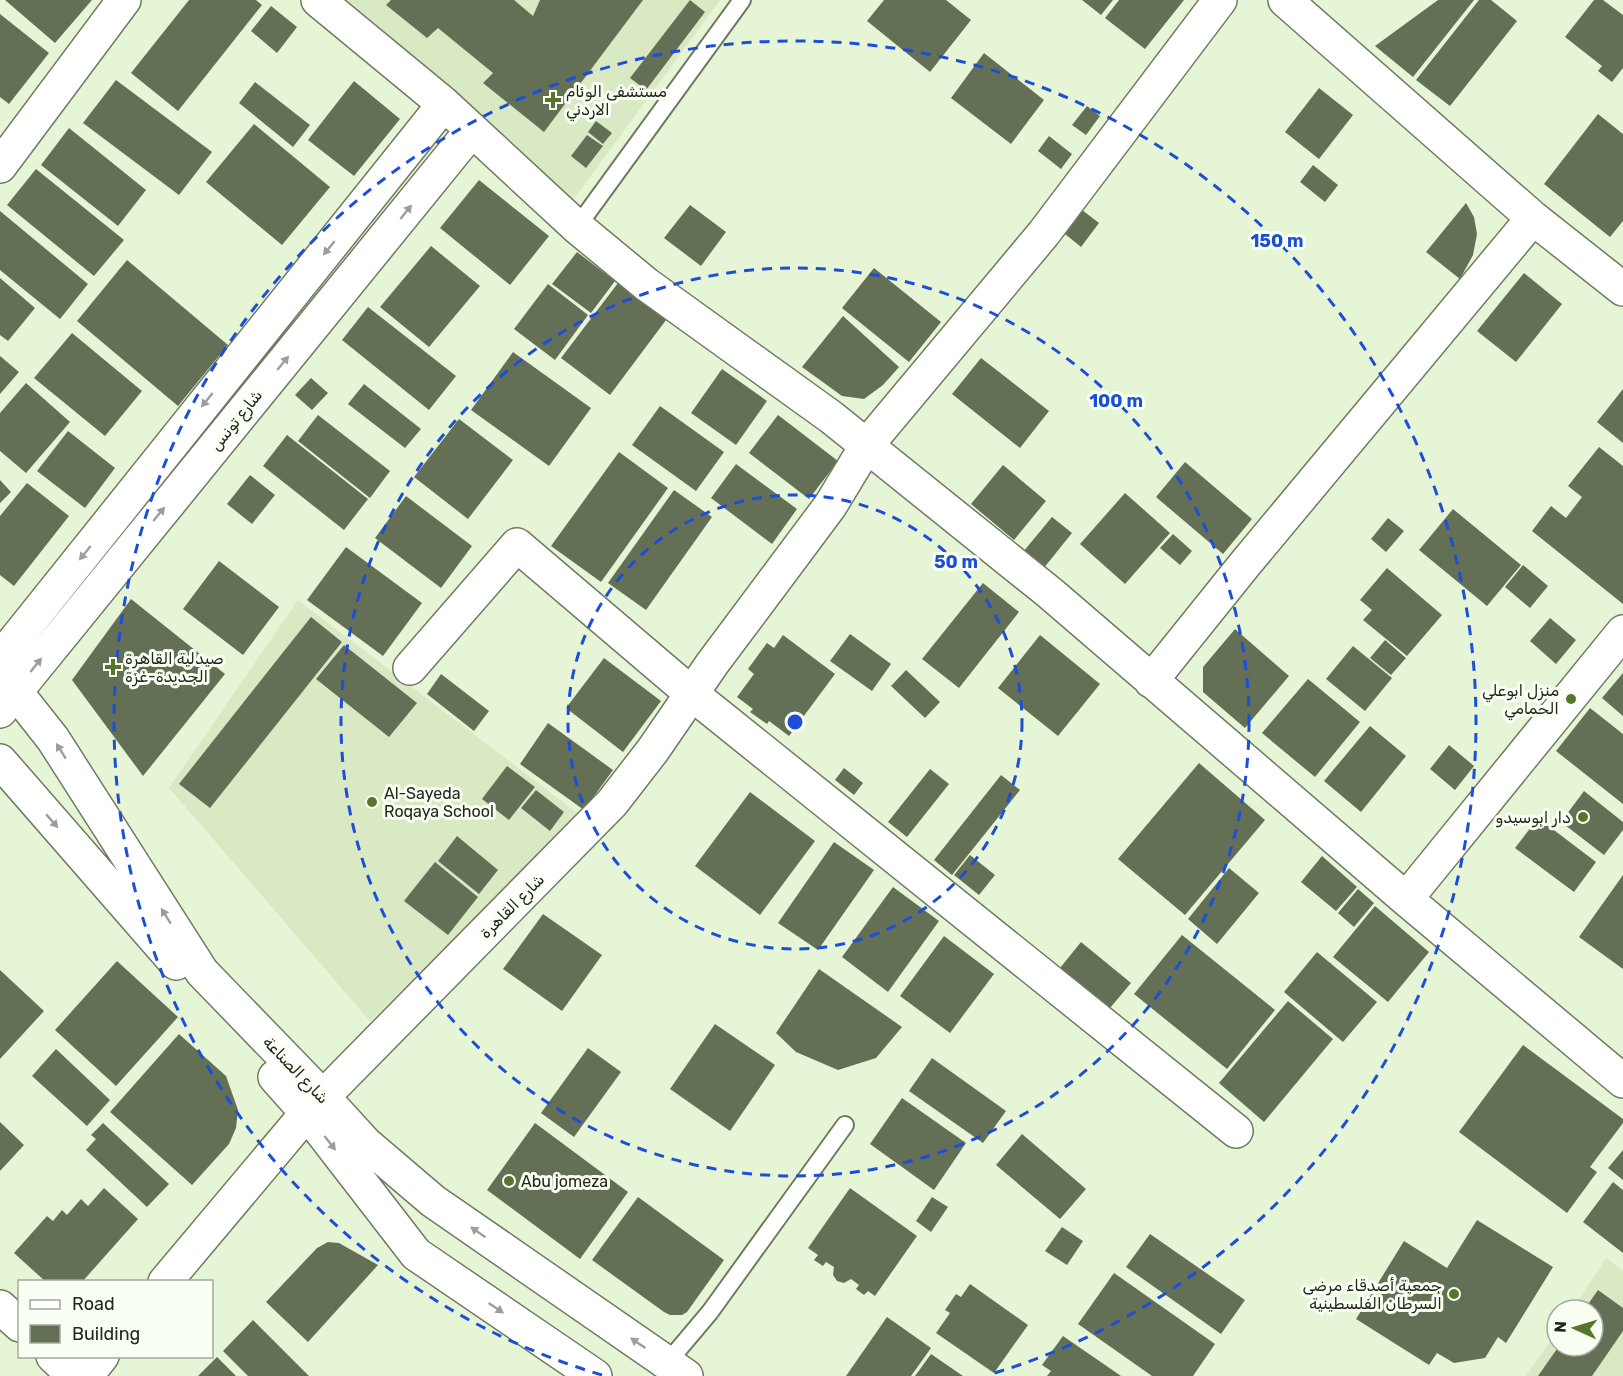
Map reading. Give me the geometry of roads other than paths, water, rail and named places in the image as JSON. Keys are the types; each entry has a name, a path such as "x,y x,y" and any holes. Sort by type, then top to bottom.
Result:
{"street":[{"path":"0,166 124,0"},
{"path":"318,0 444,104 578,227 646,284 831,417 1050,593 1406,899 1623,1081"},
{"name":"شارع القاهرة","path":"166,1280 315,1105 612,803 830,506 867,445 1044,233 1220,0"},
{"path":"1285,0 1533,218 1623,289"},
{"path":"0,659 444,104"},
{"name":"شارع تونس","path":"5,691 472,130"},
{"path":"1151,681 1245,564 1533,218"},
{"path":"410,668 517,545 692,693 1236,1131"},
{"path":"1406,899 1623,632"},
{"name":"شارع الصناعة","path":"5,691 53,739 202,972 315,1105 416,1254 595,1376"},
{"name":"شارع الصناعة","path":"0,760 315,1105 365,1143 433,1201 677,1370"},
{"path":"0,1307 18,1323"},
{"path":"55,1358 74,1376"},
{"path":"86,1376 100,1358"}],"lane":[{"path":"578,227 742,0"},
{"path":"677,1370 710,1312 845,1125"}],"place":[{"name":"مستشفى الوئام الاردني","path":"553,100"},
{"name":"صيدلية القاهرة الجديدة-غزة","path":"113,667"},
{"name":"منزل ابوعلي الحمامي","path":"1571,699"},
{"name":"Al-Sayeda Roqaya School","path":"372,802"},
{"name":"دار ابوسيدو","path":"1583,817"},
{"name":"Abu jomeza","path":"509,1181"},
{"name":"جمعية أصدقاء مرضى السرطان الفلسطينية","path":"1454,1294"}]}
